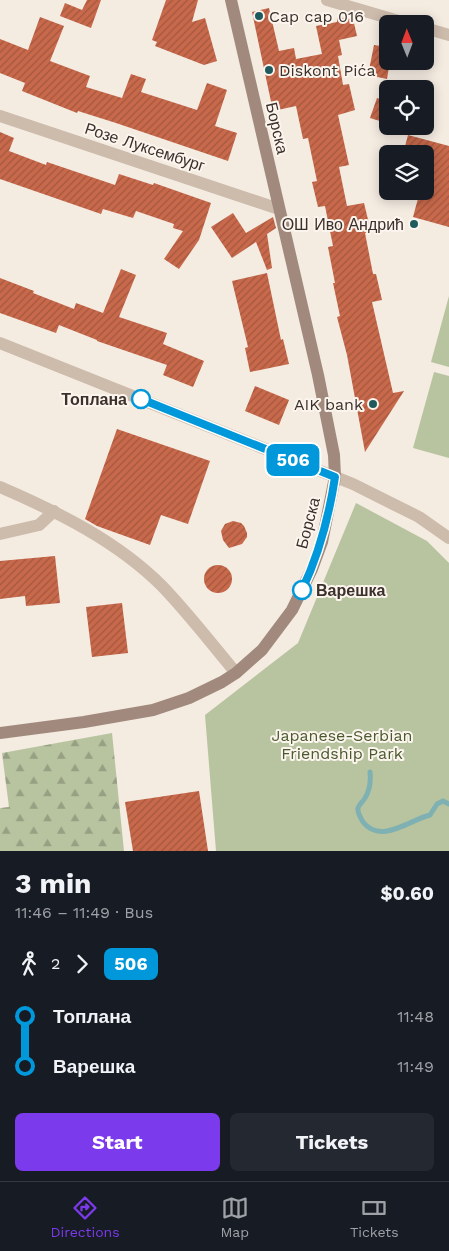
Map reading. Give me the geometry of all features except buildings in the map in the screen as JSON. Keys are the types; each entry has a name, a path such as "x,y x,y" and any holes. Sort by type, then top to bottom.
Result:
{"main road":[{"name":"Борска","path":"0,733 84,722 153,710 196,695 236,673 262,650 292,610 312,569 322,542 335,477 334,455 320,383 231,0"}],"street":[{"path":"327,0 379,15"},
{"path":"434,30 449,34"},
{"name":"Розе Луксембург","path":"0,116 279,209"},
{"path":"0,343 335,477 401,507 449,538"},
{"path":"0,487 54,511 119,551 154,579 183,609 236,673"},
{"path":"0,534 39,525 54,511"}],"green space":[{"path":"449,296 449,367 431,362"},
{"path":"434,372 449,376 449,458 413,448"},
{"name":"Japanese-Serbian Friendship Park","path":"356,503 427,541 449,563 449,851 216,851 205,715 298,643"},
{"path":"112,733 124,851 0,851 0,808 9,807 2,753"}],"waterway":[{"path":"370,772 369,789 358,810 363,822 370,829 378,831 395,829 430,815 437,804 443,801 449,804"}],"bus line":[{"name":"506","path":"141,399 335,477 322,542 302,590"}],"place":[{"name":"Cap cap 016","path":"259,16"},
{"name":"Diskont Pića","path":"269,70"},
{"name":"ОШ Иво Андрић","path":"414,224"},
{"name":"Топлана","path":"141,399"},
{"name":"AIK bank","path":"373,404"},
{"name":"Варешка","path":"302,590"}]}
